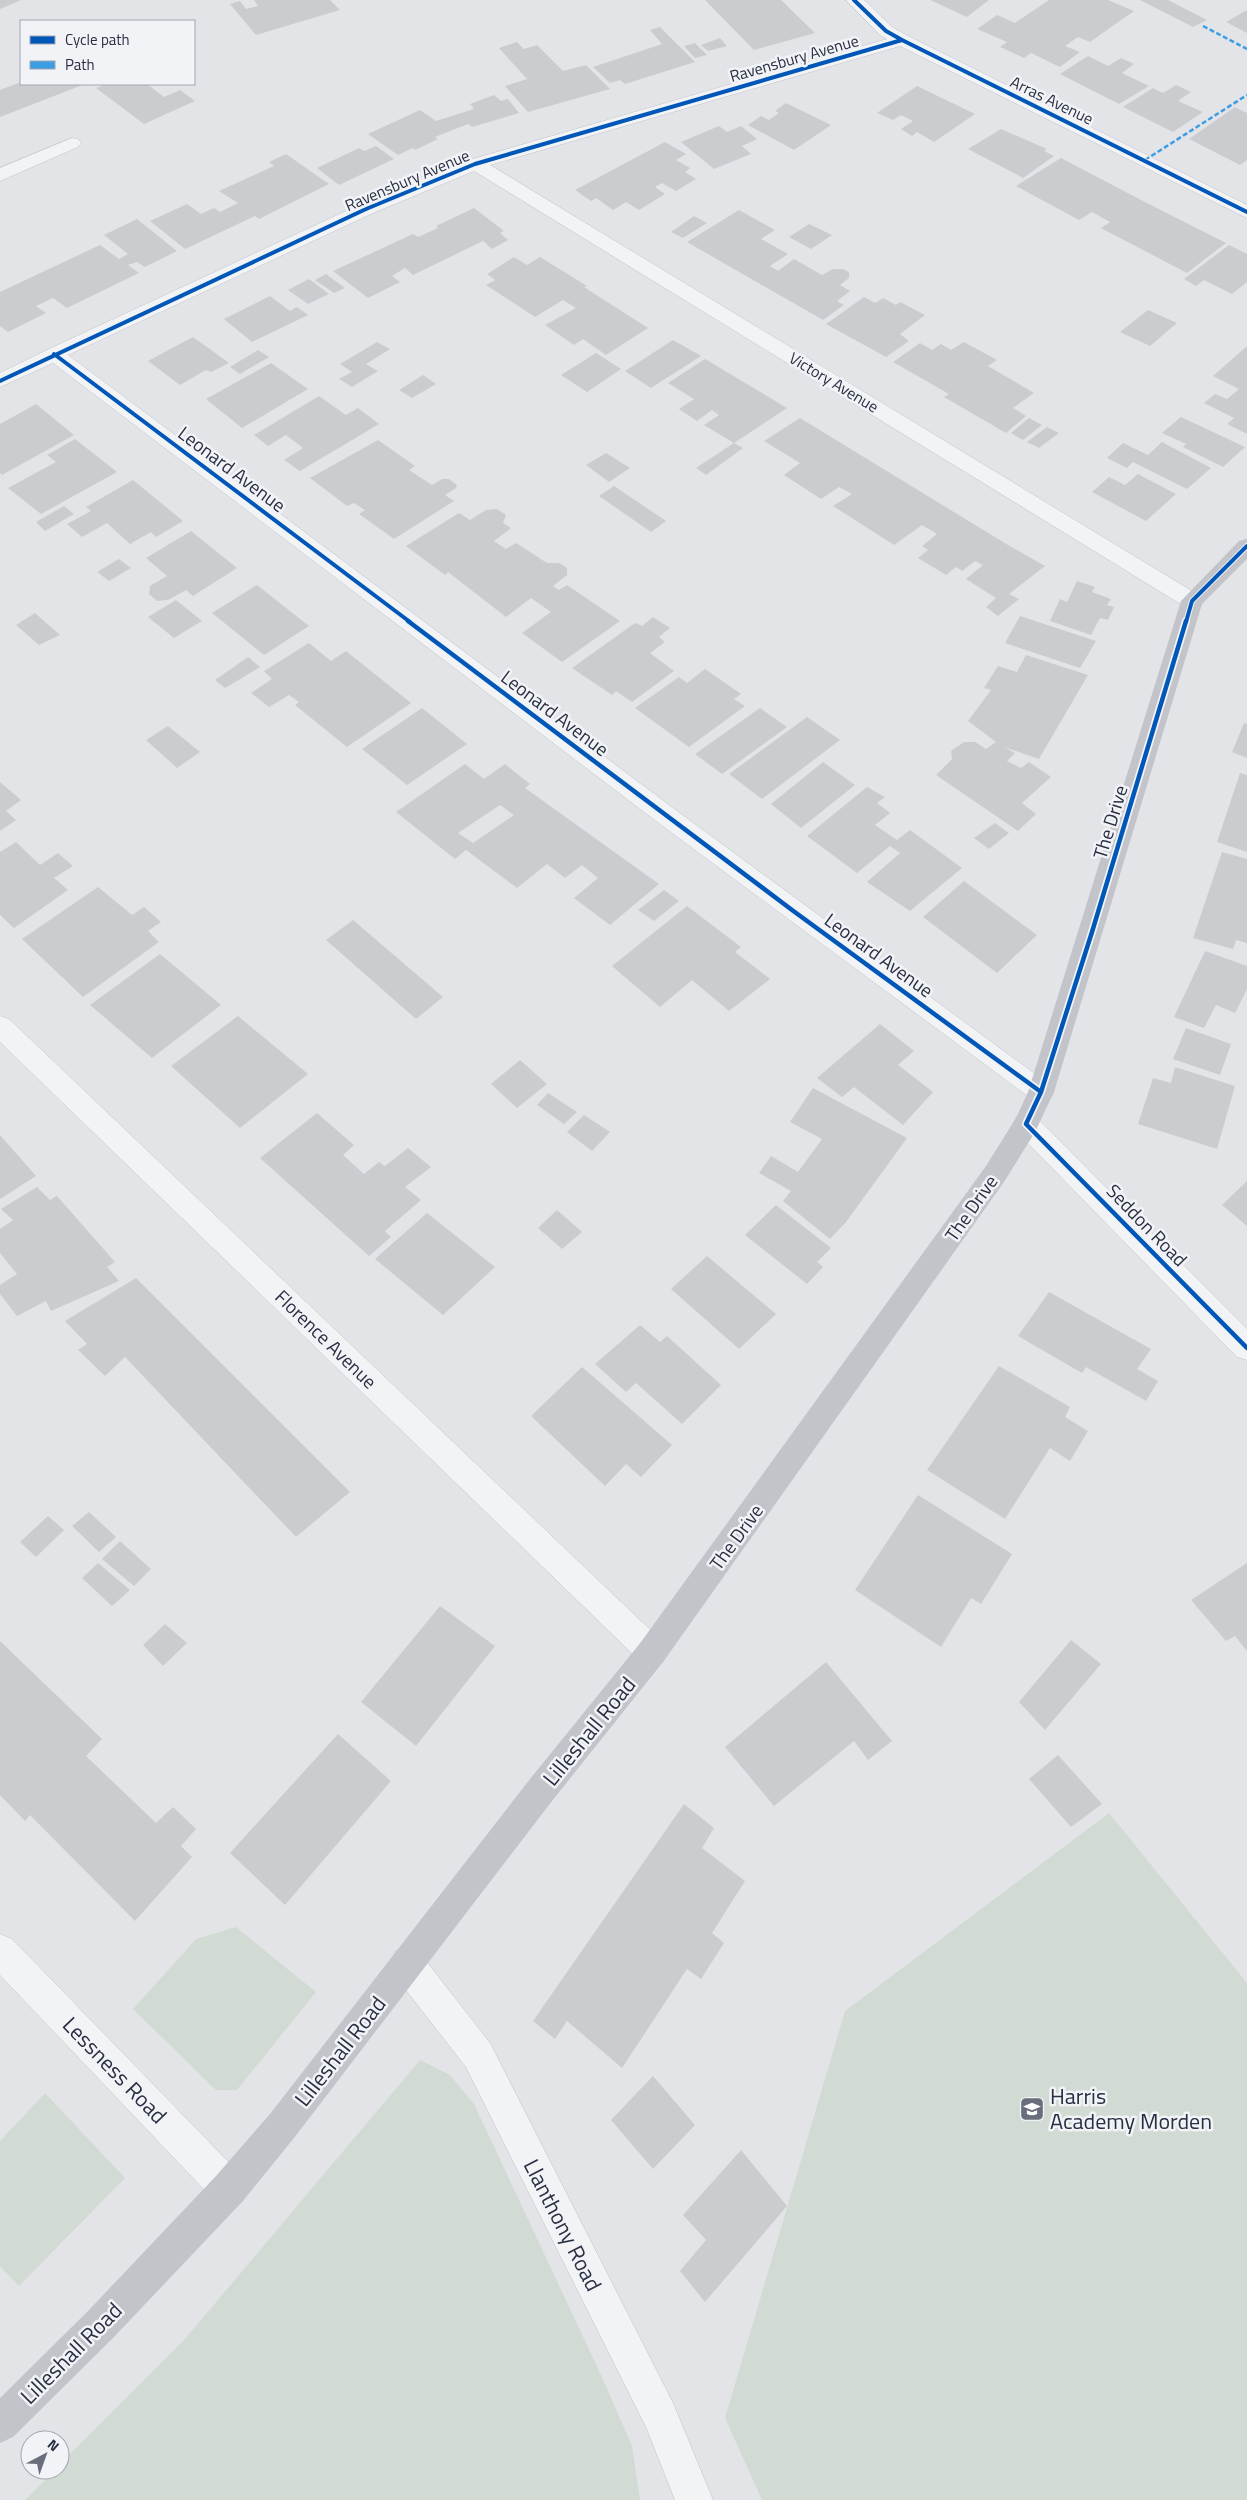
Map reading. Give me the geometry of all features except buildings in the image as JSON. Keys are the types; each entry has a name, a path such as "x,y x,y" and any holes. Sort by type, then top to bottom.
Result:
{"street":[{"name":"Arras Avenue","path":"854,0 886,31 902,40 1247,212"},
{"name":"Ravensbury Avenue","path":"0,381 366,209 475,164 902,40"},
{"path":"0,175 72,143"},
{"name":"Victory Avenue","path":"475,164 1192,601"},
{"name":"Leonard Avenue","path":"54,354 580,752 871,969 1041,1092"},
{"name":"The Drive","path":"652,1652 943,1250 995,1174 1026,1124 1041,1092 1192,601 1247,546"},
{"name":"Florence Avenue","path":"0,1026 652,1652"},
{"name":"Seddon Road","path":"1026,1124 1247,1348"},
{"name":"Lilleshall Road","path":"0,2424 101,2324 230,2189 282,2126 541,1790 652,1652"},
{"name":"Lessness Road","path":"0,1951 230,2189"},
{"name":"Llanthony Road","path":"407,1964 478,2055 660,2416 694,2500"}],"shaded area":[{"name":"Harris Academy Morden","path":"1109,1813 1247,1983 1247,2500 762,2500 725,2418 845,2011"},
{"path":"236,1927 316,1992 237,2090 216,2090 133,2009 196,1939"},
{"path":"420,2060 450,2075 474,2104 601,2375 632,2446 640,2500 25,2500 45,2480 70,2480 70,2454 185,2339"},
{"path":"45,2093 125,2178 19,2286 0,2266 0,2141"}],"marked path":[{"path":"1203,26 1247,49"},
{"path":"1145,160 1247,95"}],"cycle path":[{"path":"854,0 886,31 902,40 1247,212"},
{"path":"0,381 366,209 475,164 902,40"},
{"path":"54,354 669,817 1041,1092"},
{"path":"1247,546 1192,601 1092,932 1041,1092 1026,1124 1247,1348"}],"place":[{"name":"Harris Academy Morden","path":"1032,2109"}]}
